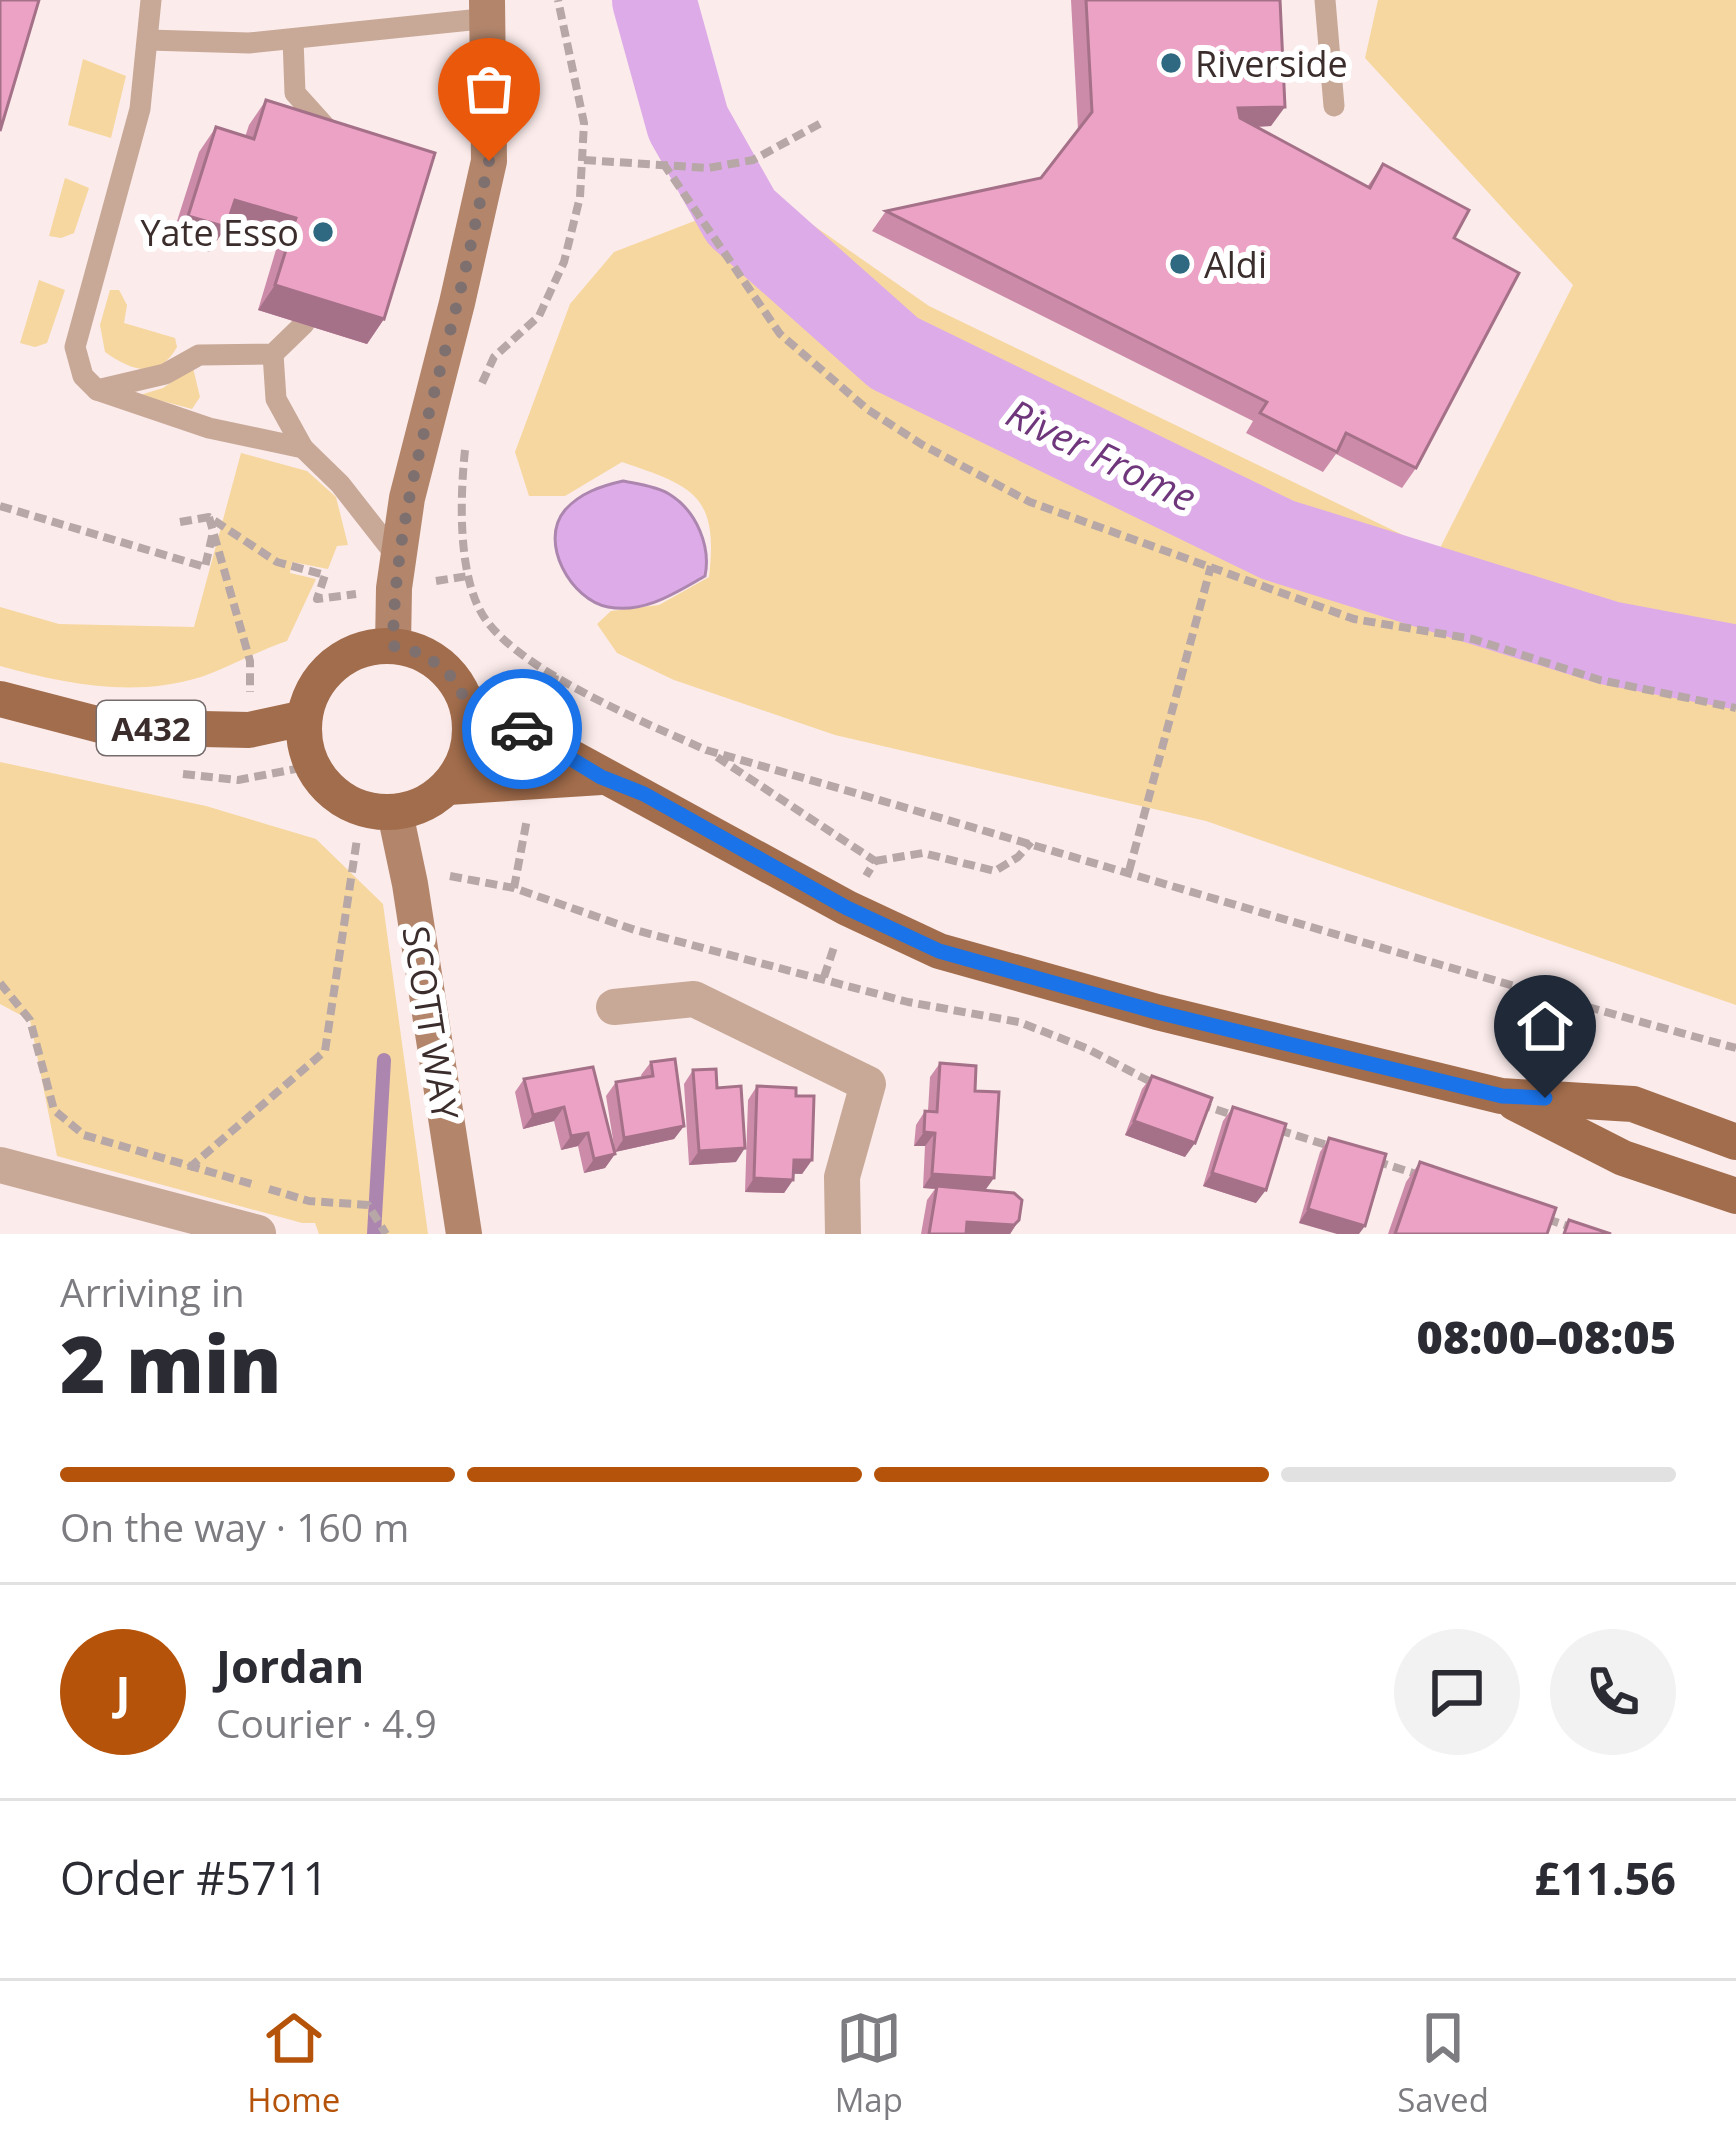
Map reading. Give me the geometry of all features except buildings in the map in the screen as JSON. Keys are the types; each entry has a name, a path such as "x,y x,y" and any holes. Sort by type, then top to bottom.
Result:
{"main road":[{"path":"393,646 406,498 458,303 489,161 489,9"},
{"path":"393,646 424,654 449,674 466,700 471,732 464,761 448,787 424,804 378,811 332,793 311,766 304,718 314,688 334,664 362,649 393,646"},
{"name":"A432","path":"0,699 108,727 250,730 304,718"},
{"path":"466,700 847,908 939,951 1157,1012 1502,1096 1633,1104 1736,1142"},
{"path":"448,787 601,777"},
{"name":"SCOTT WAY","path":"378,811 410,884 464,1234"},
{"path":"1502,1096 1623,1158 1736,1196"}],"street":[{"path":"614,1007 694,999 868,1084 842,1177 843,1234"},
{"path":"0,1165 258,1233"}],"lane":[{"path":"151,0 140,109 75,347 83,376 97,390 209,428 303,448"},
{"path":"1325,0 1334,106"},
{"path":"148,40 182,44 293,39 489,9"},
{"path":"293,39 295,93 354,157"},
{"path":"97,390 165,374 199,355 272,354 304,324 316,282"},
{"path":"272,354 276,399 303,448 340,484 396,573"}],"path":[{"path":"477,395 494,357 539,316 556,280 580,196 584,122 558,0"},
{"path":"584,160 708,168 753,160 821,122"},
{"path":"663,164 780,334 867,409 921,444 1030,502 1354,620 1473,640 1600,680 1736,708"},
{"path":"467,433 461,488 468,576 484,618 512,648 576,686 706,750 1129,871 1436,966 1736,1048"},
{"path":"0,506 205,567 213,532"},
{"path":"209,517 250,661 250,730"},
{"path":"180,522 209,517 277,562 326,575 317,599 396,573 468,576"},
{"path":"1129,871 1211,566"},
{"path":"147,1203 325,1051 378,811"},
{"path":"875,861 923,853 995,871 1018,857 1030,842"},
{"path":"410,884 448,876 514,888 635,930 908,1001 1018,1022 1086,1048 1158,1085"},
{"path":"0,982 30,1020 54,1110 84,1135 309,1201 368,1205 386,1234"},
{"path":"1195,1102 1238,1117"},
{"path":"1260,1124 1347,1152"},
{"path":"1369,1159 1434,1180"},
{"path":"1534,1214 1591,1234"}],"shaded area":[{"path":"1378,0 1736,0 1736,1005 1206,821 835,735 674,680 617,653 597,624 611,611 659,605 709,577 709,527 696,497 667,478 622,462 565,496 529,496 515,452 570,304 614,252 767,193 929,306 1438,552 1573,285 1365,58"},
{"path":"83,59 126,76 111,138 68,125"},
{"path":"65,178 89,188 74,233 49,236"},
{"path":"39,280 65,290 47,343 35,347 20,343"},
{"path":"110,290 119,290 127,305 124,323 175,338 177,347 161,365 134,367 105,352 100,325"},
{"path":"193,368 200,397 192,409 140,395 163,388"},
{"path":"241,453 307,471 336,497 348,545 337,546 328,569 292,562 290,573 316,579 287,641 201,677 150,687 75,683 0,666 0,607 59,624 194,627"},
{"path":"623,481 658,489 679,501 700,530 706,553 705,576 634,608 608,607 582,593 562,568 555,538 558,523 571,504 591,491"},
{"path":"0,762 206,806 316,839 383,904 428,1234 319,1234 315,1223 57,1156 30,1020 0,1004"}],"waterway":[{"name":"River Frome","path":"654,0 688,123 741,217 894,353 1278,540 1609,643 1736,667"},
{"path":"374,1234 384,1060"}],"way so far":[{"path":"489,161 458,303 406,498 394,588 393,646 424,654 449,674 466,700 522,729"}],"place":[{"name":"Riverside","path":"1171,63"},
{"name":"Yate Esso","path":"323,232"},
{"name":"Aldi","path":"1180,264"}],"route":[{"path":"522,729 601,777 644,794 847,908 939,951 1200,1023 1502,1096 1545,1098"}]}
